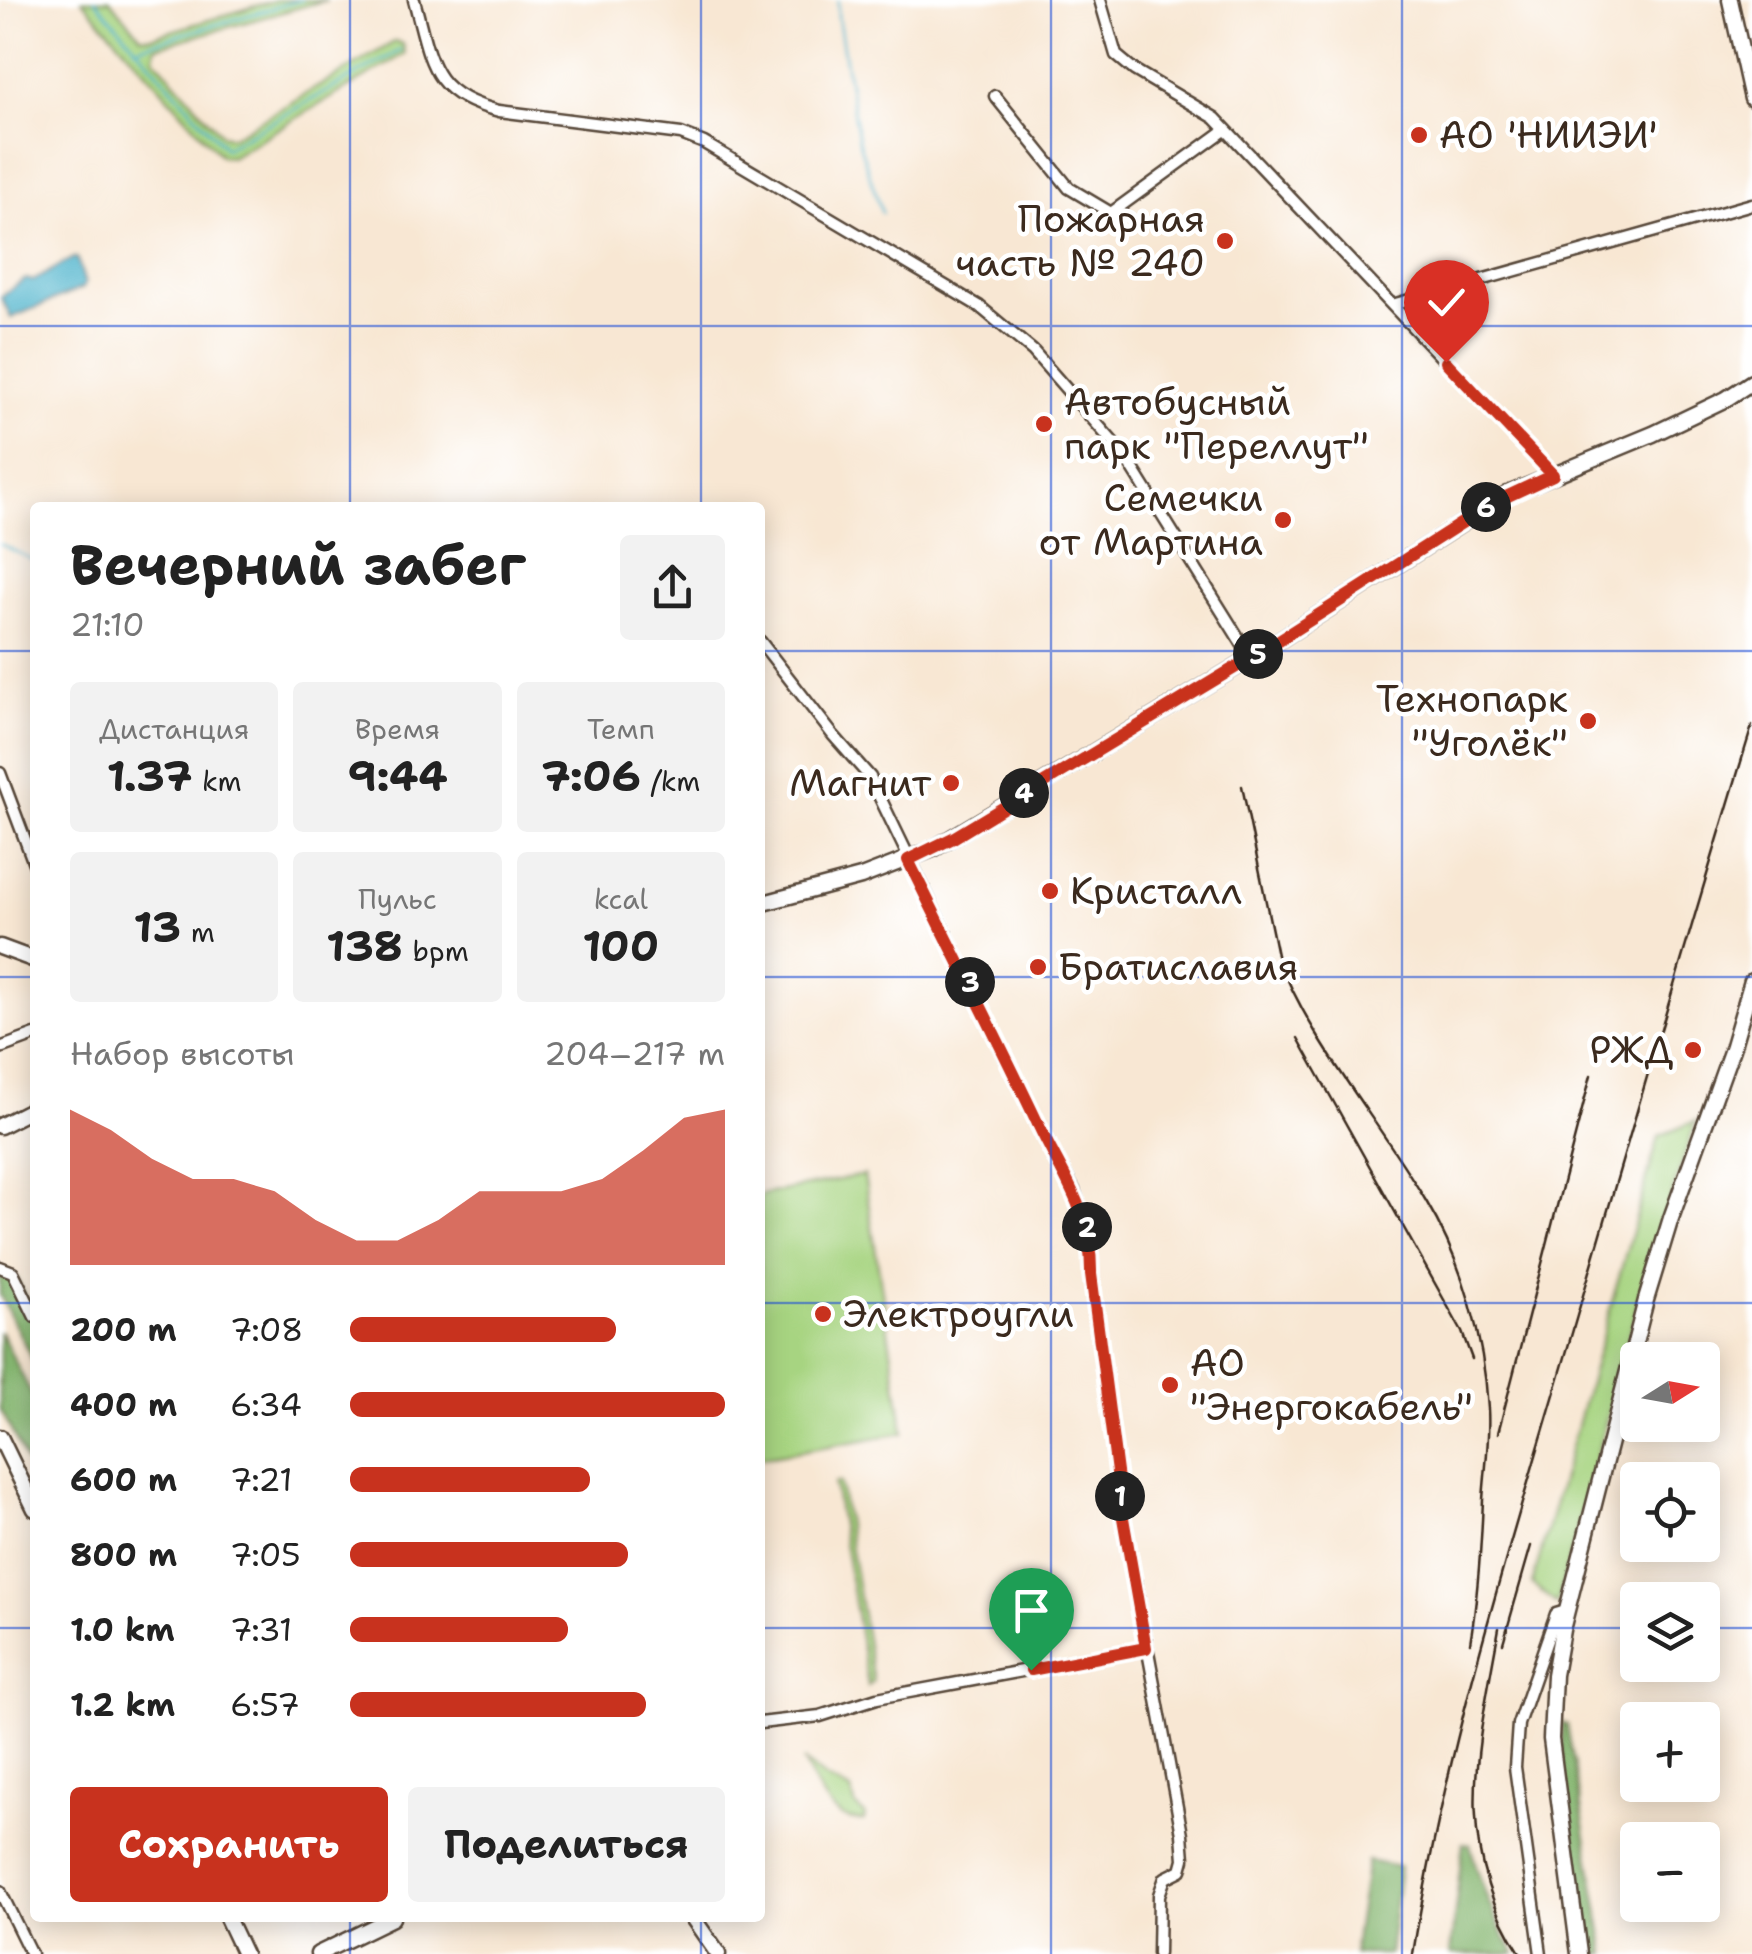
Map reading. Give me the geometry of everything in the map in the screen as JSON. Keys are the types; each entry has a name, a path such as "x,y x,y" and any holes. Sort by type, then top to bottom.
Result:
{"main road":[{"path":"1730,0 1752,100"},
{"path":"765,903 861,877 953,838 1251,658 1493,503 1667,427 1752,382"},
{"path":"0,947 30,958"},
{"path":"1578,1954 1550,1739 1554,1675 1566,1611 1646,1300 1752,981"},
{"path":"0,1126 30,1111"},
{"path":"0,1436 30,1499"},
{"path":"229,1922 244,1954"},
{"path":"318,1954 384,1922"},
{"path":"696,1922 718,1954"}],"street":[{"path":"414,0 431,61 442,83 472,105 681,134 704,142 979,306 1033,351 1124,456 1251,658"},
{"path":"1100,0 1116,55 1214,118 1553,475"},
{"path":"995,96 1070,188 1112,212 1226,130"},
{"path":"1392,305 1752,204"},
{"path":"765,648 870,777 1041,1131 1074,1190 1088,1231 1123,1518 1182,1834 1184,1859 1180,1870 1165,1878 1159,1895 1158,1954"},
{"path":"0,773 30,853"},
{"path":"0,1048 30,1037"},
{"path":"0,1267 13,1272 30,1307"},
{"path":"1540,1954 1516,1767 1518,1724 1548,1632 1556,1614 1566,1611"},
{"path":"765,1722 820,1716 877,1698 1146,1648"},
{"path":"0,1891 30,1954"}],"green space":[{"path":"82,0 110,0 141,36 151,37 276,0 327,0 156,47 154,57 222,135 232,137 396,41 403,44 405,54 231,157 221,156"},
{"path":"1696,1121 1627,1342 1620,1342 1620,1369 1557,1604 1532,1584 1659,1136"},
{"name":"Электроугли","path":"864,1175 904,1433 765,1457 765,1194"},
{"path":"0,1276 16,1277 30,1306 30,1355 0,1295"},
{"path":"0,1331 30,1391 30,1469 0,1408"},
{"path":"837,1482 873,1681 868,1686 834,1483"},
{"path":"1562,1723 1567,1725 1606,1954 1591,1954 1563,1772"},
{"path":"803,1761 851,1791 864,1820 852,1820 834,1810 819,1792"},
{"path":"1463,1843 1470,1844 1488,1901 1515,1954 1450,1954"},
{"path":"1367,1861 1400,1867 1389,1954 1353,1954"}],"water":[{"path":"77,258 83,288 11,318 3,295"}],"waterway":[{"path":"95,0 225,148 401,50"},
{"path":"135,48 301,0"},
{"path":"838,0 858,140 882,213"},
{"path":"0,544 30,559"}],"railway":[{"path":"1413,1954 1441,1809 1496,1594 1752,726"},
{"path":"1242,786 1277,955 1291,988 1327,1051 1426,1201 1451,1250 1469,1301 1482,1355 1488,1420 1479,1572 1470,1643"},
{"path":"1298,1038 1462,1332 1472,1359"},
{"path":"1498,1433 1591,1075"},
{"path":"1503,1643 1531,1546"},
{"path":"1499,1628 1478,1755 1477,1835 1499,1914 1521,1954"}],"place":[{"name":"АО 'НИИЭИ'","path":"1419,135"},
{"name":"Пожарная часть № 240","path":"1225,241"},
{"name":"Автобусный парк \"Переллут\"","path":"1044,424"},
{"name":"Семечки от Мартина","path":"1283,520"},
{"name":"Технопарк \"Уголёк\"","path":"1588,721"},
{"name":"Магнит","path":"951,783"},
{"name":"Кристалл","path":"1050,891"},
{"name":"Братиславия","path":"1038,967"},
{"name":"РЖД","path":"1693,1050"},
{"name":"Электроугли","path":"823,1314"},
{"name":"АО \"Энергокабель\"","path":"1170,1385"}],"route":[{"path":"1031,1670 1146,1648 1123,1518 1091,1274 1091,1246 1074,1190 908,860 953,838 1251,658 1493,503 1553,475 1446,362"}]}
